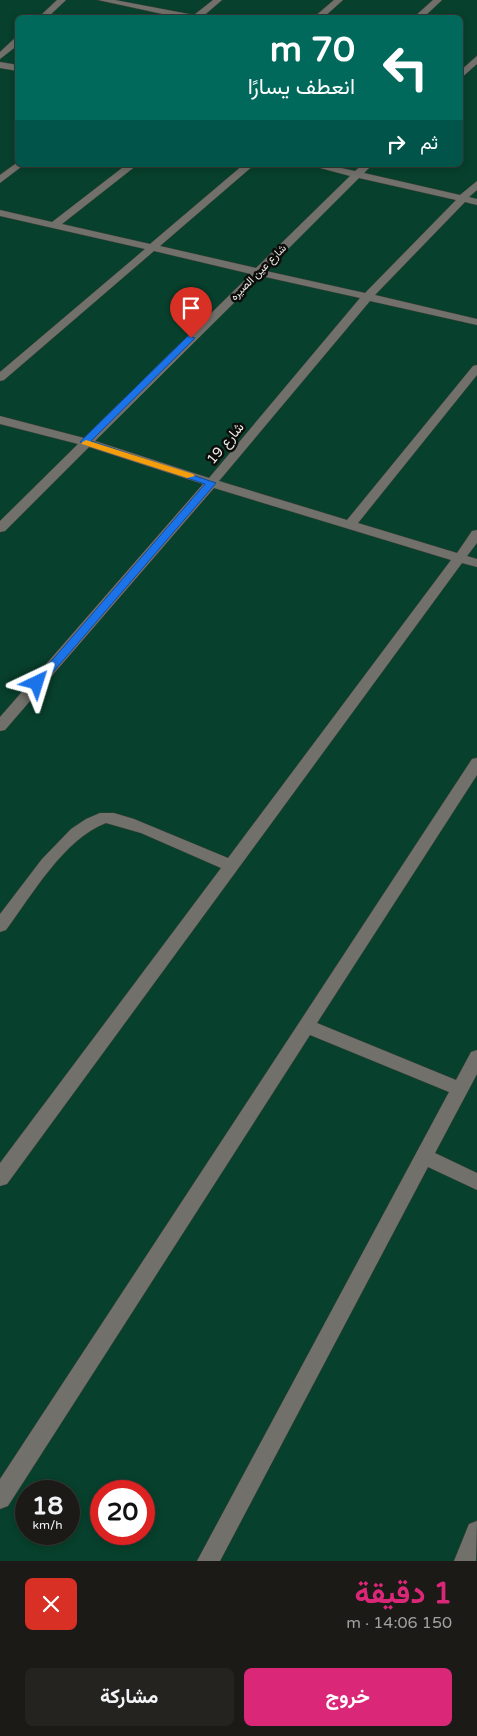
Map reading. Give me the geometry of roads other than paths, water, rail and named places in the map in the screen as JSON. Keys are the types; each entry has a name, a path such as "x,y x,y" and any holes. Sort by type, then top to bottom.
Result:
{"lane":[{"path":"45,15 62,0"},
{"path":"102,0 185,15"},
{"path":"199,15 218,0"},
{"path":"321,15 339,0"},
{"path":"421,15 438,0"},
{"path":"0,56 15,43"},
{"path":"468,68 477,59"},
{"path":"0,65 15,68"},
{"path":"0,180 16,167"},
{"path":"53,226 129,167"},
{"path":"0,378 247,167"},
{"path":"322,167 477,202"},
{"name":"شارع عين الصيره","path":"0,528 365,167"},
{"name":"شارع 19","path":"0,726 212,483 367,297 477,184"},
{"path":"0,213 477,322"},
{"path":"351,523 477,368"},
{"path":"0,420 85,442 212,483 351,523 477,563"},
{"path":"0,1178 477,534"},
{"path":"0,1498 477,763"},
{"path":"0,926 64,844 87,824 106,817 128,822 230,866"},
{"path":"306,1026 460,1089"},
{"path":"208,1561 477,1057"},
{"path":"424,1156 477,1182"},
{"path":"465,1561 477,1532"}]}
